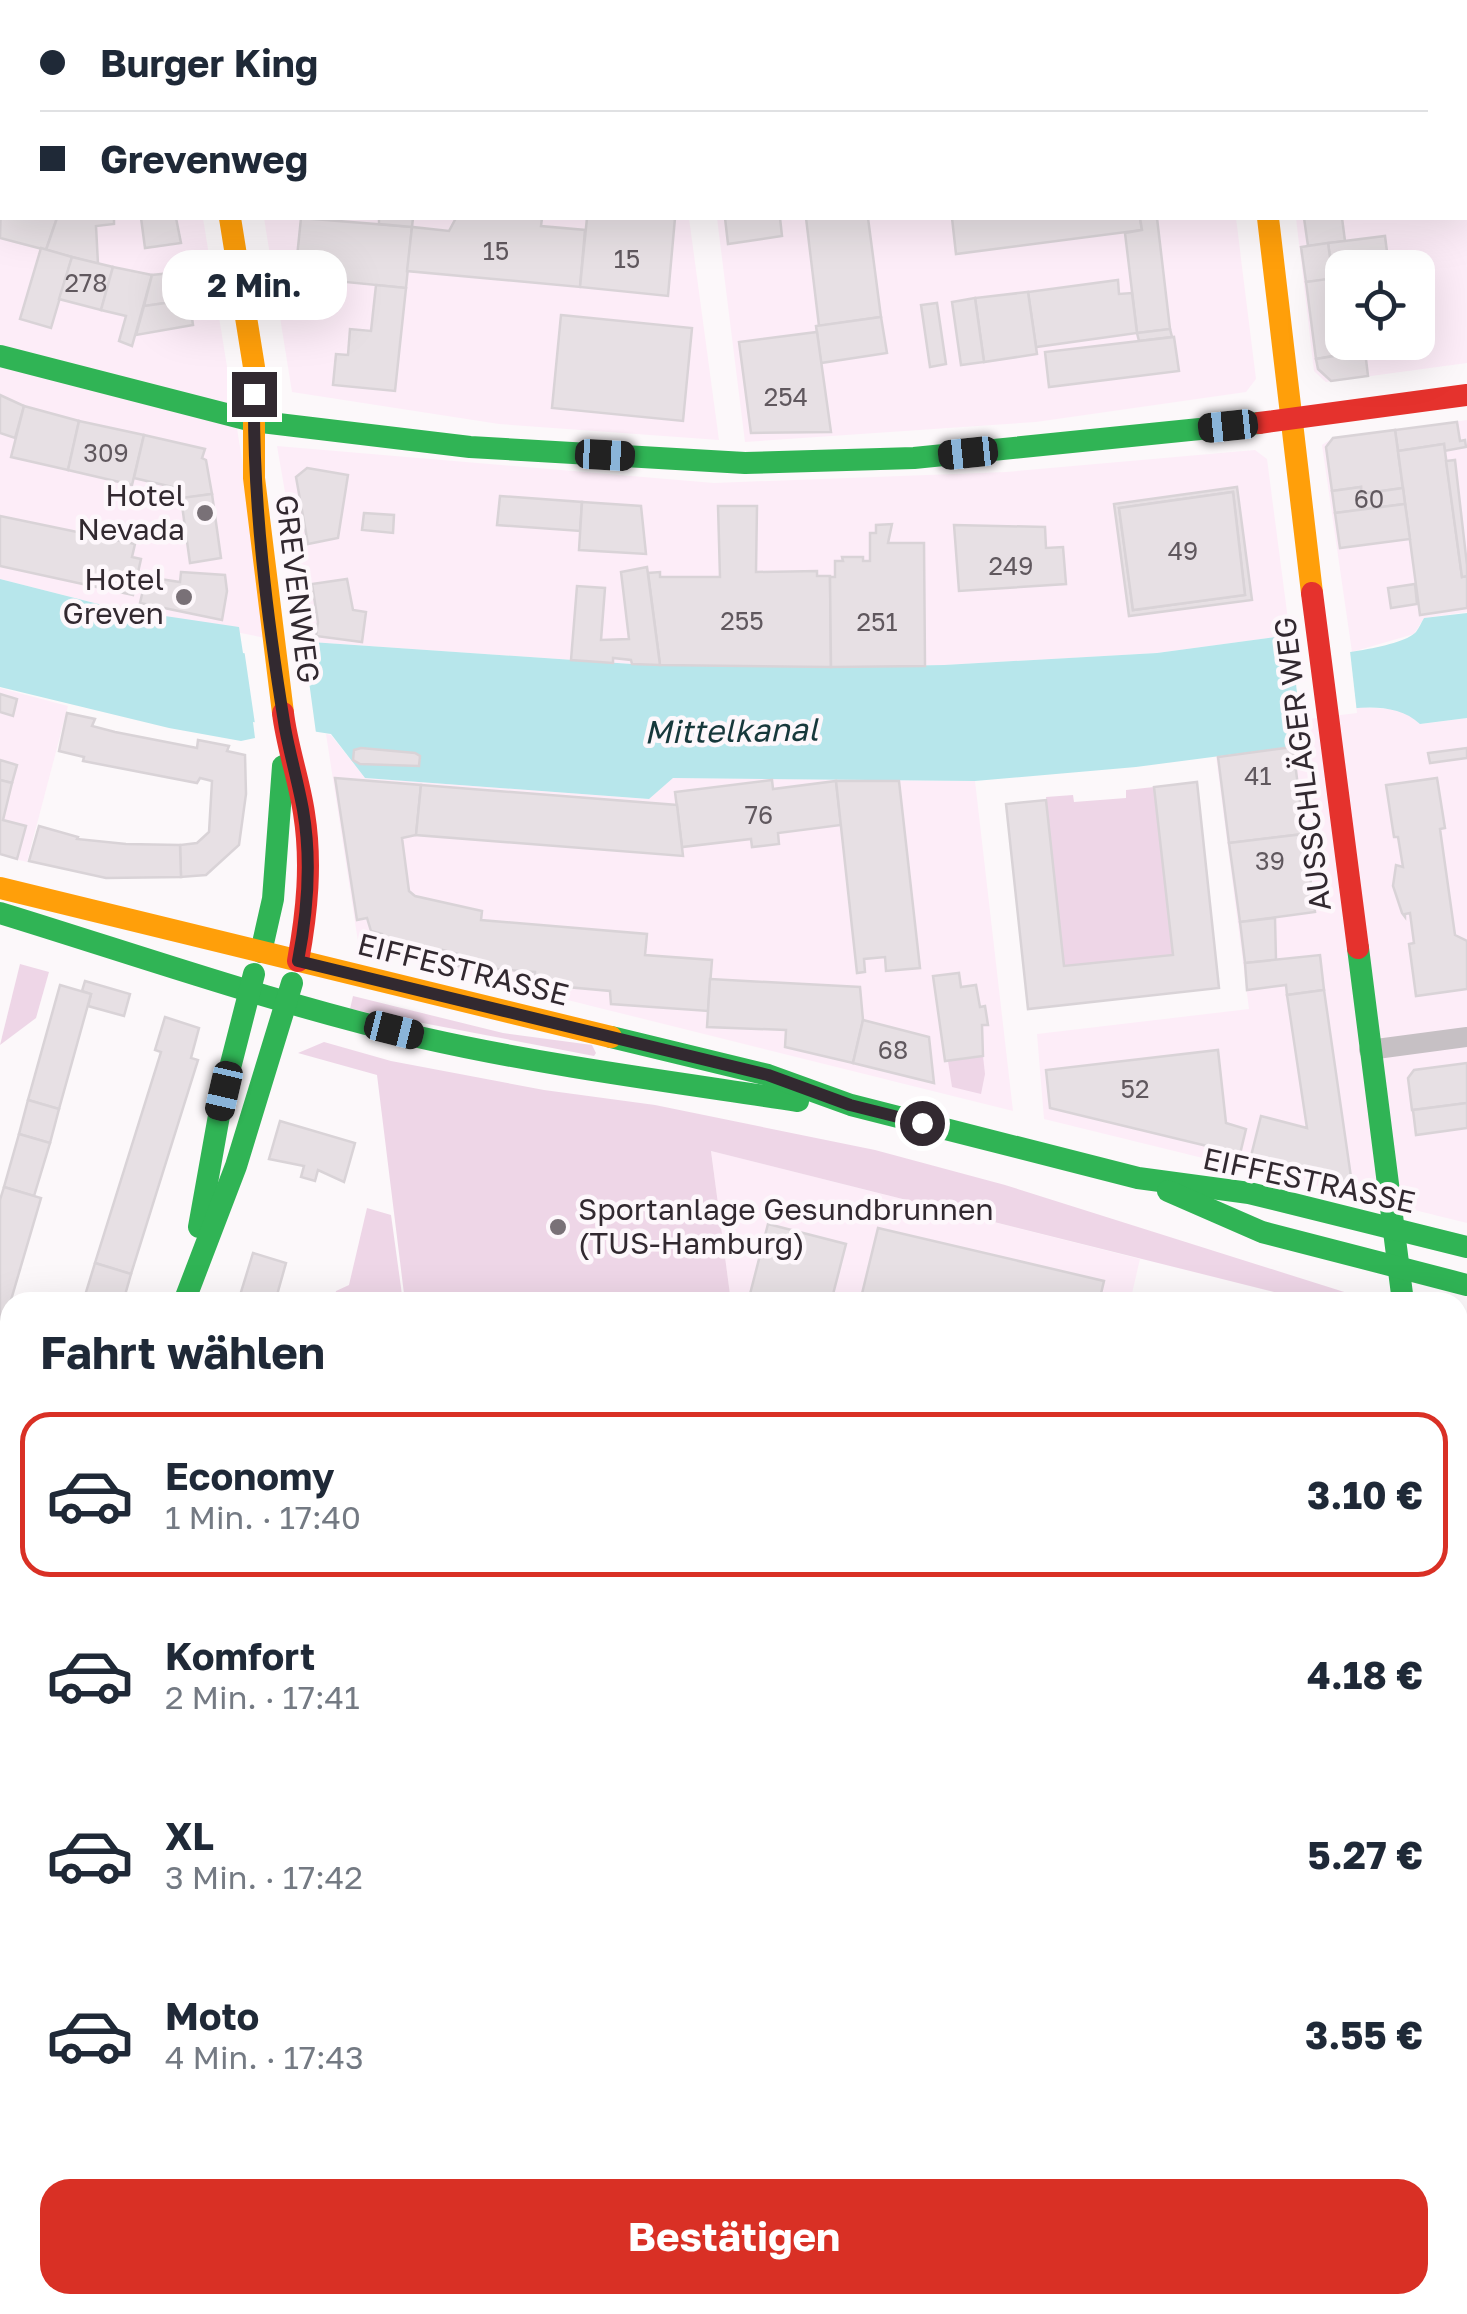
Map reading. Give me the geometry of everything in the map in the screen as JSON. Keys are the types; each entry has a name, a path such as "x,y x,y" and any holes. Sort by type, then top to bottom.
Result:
{"main road":[{"name":"GREVENWEG","path":"187,1292 236,1166 287,1002 308,908 304,813 285,729 254,484 254,367 230,220"},
{"name":"AUSSCHLÄGER WEG","path":"1268,220 1290,420 1401,1292"},
{"path":"0,356 254,421 470,447 745,463 914,458 1290,420 1467,395"},
{"name":"GREVENWEG","path":"191,1279 210,1158 273,899 285,729"},
{"name":"EIFFESTRASSE","path":"0,888 768,1075 850,1105 1138,1178 1249,1193 1467,1247"},
{"name":"EIFFESTRASSE","path":"0,913 287,1002 424,1038 790,1100 850,1105"},
{"name":"EIFFESTRASSE","path":"1138,1178 1239,1224 1467,1286"}],"street":[{"path":"1369,1050 1467,1036"}],"shaded area":[{"path":"0,220 203,220 271,639 118,609 0,579"},
{"path":"264,220 689,220 719,440 499,424 292,392"},
{"path":"717,220 1236,220 1256,379 1246,392 1036,422 745,442"},
{"path":"1296,220 1467,220 1467,363 1326,382 1314,371"},
{"path":"1467,420 1467,612 1424,618 1414,634 1352,652 1322,445 1333,438"},
{"path":"277,446 714,483 1006,472 1255,450 1267,459 1290,635 1157,653 831,667 632,664 311,642"},
{"path":"0,688 68,706 27,862 0,855"},
{"path":"1361,707 1406,710 1421,724 1467,718 1467,1223 1044,1119 1037,1034 1249,1009 1216,757 1292,747 1300,716"},
{"path":"326,734 331,735 365,778 648,799 673,778 975,781 1013,1111 359,948"},
{"path":"1154,787 1173,955 1064,966 1046,797 1073,795 1074,802 1126,798 1126,790"},
{"path":"20,964 49,972 36,1018 0,1045"},
{"path":"353,996 503,1033 592,1045 596,1053 594,1056 350,1009"},
{"name":"Sportanlage Gesundbrunnen (TUS-Hamburg)","path":"324,1042 391,1061 544,1090 655,1105 875,1150 1005,1185 1344,1292 1274,1292 711,1151 730,1292 404,1292 377,1075 298,1053"},
{"path":"983,1056 981,1094 952,1087 948,1061"},
{"path":"711,1151 1140,1259 1132,1292 730,1292"},
{"path":"367,1208 391,1215 402,1292 336,1292 349,1285"}],"water":[{"name":"Mittelkanal","path":"0,579 118,609 239,627 243,653 307,664 304,642 632,664 831,667 1157,653 1290,635 1293,659 1394,643 1416,632 1424,618 1467,613 1467,718 1420,724 1394,710 1347,709 1300,716 1304,745 1136,767 975,781 673,778 649,799 365,778 331,734 253,722 255,738 241,741 169,728 0,687"}],"pier":[{"path":"243,642 247,649 302,658 301,652 305,652 316,733 255,724"},
{"path":"1350,651 1357,713 1300,720 1293,657"}],"building":[{"path":"0,220 56,220 46,250 0,238"},
{"path":"56,220 114,220 114,224 96,226 98,264 46,250"},
{"path":"141,220 176,220 181,243 145,248"},
{"path":"301,220 412,227 406,288 295,277"},
{"path":"379,220 413,220 412,227 379,224"},
{"path":"455,220 542,220 541,226 585,230 580,287 407,271 412,227 449,231"},
{"path":"587,220 675,220 668,296 580,287"},
{"path":"725,220 780,220 782,236 728,244"},
{"path":"806,220 868,220 881,317 819,326"},
{"path":"952,220 1140,220 1142,230 956,254"},
{"path":"1140,220 1157,220 1170,329 1137,333 1125,233 1142,230"},
{"path":"1304,220 1342,220 1345,241 1308,246"},
{"path":"1385,236 1387,250 1329,250 1328,243"},
{"path":"1328,243 1325,280 1306,282 1301,247"},
{"path":"41,248 72,257 51,328 20,319"},
{"path":"72,257 113,267 101,310 59,299"},
{"path":"113,267 152,275 132,346 119,341 126,316 101,310"},
{"path":"210,269 215,296 144,306 152,275"},
{"path":"1325,279 1325,357 1316,359 1306,282"},
{"path":"1118,280 1119,294 1132,293 1137,333 1036,347 1028,292"},
{"path":"376,285 406,288 395,391 333,385 336,354 348,355 350,329 371,331"},
{"path":"1028,292 1037,354 984,362 975,298"},
{"path":"215,296 218,314 192,318 193,325 136,335 144,306"},
{"path":"975,298 984,362 961,365 952,302"},
{"path":"937,303 946,364 930,367 921,305"},
{"path":"561,315 692,328 683,421 552,408"},
{"path":"881,317 887,353 821,363 816,326"},
{"path":"1170,329 1172,337 1139,341 1137,333"},
{"path":"817,332 831,432 751,433 739,342"},
{"path":"1174,337 1179,371 1049,387 1045,352"},
{"path":"1316,359 1366,360 1368,376 1331,381 1318,369"},
{"path":"0,395 24,406 15,438 0,433"},
{"path":"24,406 79,421 68,470 11,457"},
{"path":"79,421 144,435 132,485 68,470"},
{"path":"1457,422 1460,441 1465,440 1466,447 1444,451 1444,444 1398,451 1395,430"},
{"path":"1395,430 1403,488 1361,494 1361,487 1332,491 1326,447 1333,438"},
{"path":"144,435 205,449 202,458 206,460 212,494 178,499 177,488 134,478"},
{"path":"1444,444 1462,577 1467,576 1467,608 1420,615 1398,451"},
{"path":"1455,460 1467,565 1467,576 1462,577 1446,461"},
{"path":"307,468 348,475 338,538 308,544 296,477"},
{"path":"1237,487 1252,600 1129,616 1114,504","holes":["1233,492 1245,595 1133,610 1119,508"]},
{"path":"1361,487 1361,494 1403,488 1405,504 1335,513 1332,491"},
{"path":"1233,492 1245,595 1133,610 1119,508"},
{"path":"212,494 221,558 190,563 181,498"},
{"path":"500,496 582,502 580,531 497,525"},
{"path":"582,502 641,506 646,554 579,550"},
{"path":"1405,504 1410,539 1340,548 1335,513"},
{"path":"718,506 757,506 756,572 817,571 817,576 830,576 831,667 660,665 648,573 660,572 660,577 720,577"},
{"path":"364,513 394,515 393,533 362,530"},
{"path":"0,516 135,544 132,557 141,559 133,595 0,566"},
{"path":"892,524 888,543 924,543 925,666 831,667 830,577 835,577 835,561 863,557 863,561 870,561 870,533 876,533 876,525"},
{"path":"954,525 1045,527 1046,548 1063,547 1066,584 959,591"},
{"path":"647,567 660,665 632,664 631,660 613,658 613,663 571,660 577,586 605,588 601,640 629,639 621,572"},
{"name":"Hotel Greven","path":"181,572 225,575 227,591 222,620 140,603 146,577 180,582"},
{"path":"347,579 353,610 366,612 362,642 316,636 318,622 312,584"},
{"path":"1415,584 1417,604 1391,608 1388,588"},
{"path":"0,694 17,699 13,716 0,712"},
{"path":"67,713 95,719 92,726 115,732 197,748 198,740 229,746 227,751 245,755 246,794 239,845 206,875 181,877 180,845 197,843 209,832 212,781 200,778 197,783 83,761 84,757 59,751"},
{"path":"1293,747 1304,834 1229,843 1218,757"},
{"path":"1467,748 1467,758 1430,763 1428,753"},
{"path":"354,750 415,753 420,756 419,766 360,764 353,760"},
{"path":"0,760 17,765 12,783 0,780"},
{"path":"335,778 421,785 416,835 402,838 409,891 415,896 482,911 481,920 647,934 645,955 712,960 708,1011 611,1004 610,991 534,984 535,972 457,966 458,954 443,950 441,959 382,945 382,934 371,931 367,918 357,920"},
{"path":"1437,778 1455,935 1467,941 1467,989 1416,996 1409,944 1414,943 1410,913 1405,917 1402,913 1393,886 1396,865 1403,867 1386,785"},
{"path":"0,780 12,783 3,820 26,826 17,859 0,854"},
{"path":"772,780 773,789 836,781 841,825 778,833 779,844 752,847 751,839 682,847 675,792"},
{"path":"836,781 899,781 920,968 886,971 885,957 864,959 865,972 857,973"},
{"path":"1197,782 1219,988 1028,1009 1006,804 1046,800 1064,966 1173,955 1154,787"},
{"path":"421,785 677,805 683,856 416,835"},
{"path":"39,826 77,839 180,845 181,877 106,878 29,861"},
{"path":"1304,834 1315,912 1240,922 1229,843"},
{"path":"1275,918 1276,960 1245,963 1240,922"},
{"path":"1320,955 1324,990 1287,995 1286,985 1247,990 1245,963"},
{"path":"959,973 961,987 976,985 988,1025 982,1025 983,1056 945,1061 933,976"},
{"path":"710,979 860,987 863,1020 853,1063 785,1047 786,1030 707,1027"},
{"path":"85,981 130,994 124,1016 88,1006 91,994 82,991"},
{"path":"60,985 91,994 59,1109 28,1100"},
{"path":"1324,990 1351,1177 1344,1184 1250,1160 1261,1116 1307,1128 1287,995"},
{"path":"165,1017 199,1028 191,1058 198,1060 131,1274 95,1263 161,1052 155,1050"},
{"path":"863,1020 929,1037 934,1083 853,1063"},
{"path":"1218,1050 1226,1123 1246,1129 1240,1154 1050,1108 1046,1070"},
{"path":"1467,1063 1467,1103 1412,1110 1408,1078 1414,1070"},
{"path":"28,1100 59,1109 50,1143 19,1134"},
{"path":"1467,1103 1467,1128 1416,1135 1413,1110"},
{"path":"280,1121 355,1143 344,1182 318,1170 315,1181 301,1177 304,1166 269,1159"},
{"path":"19,1134 50,1143 34,1196 4,1187"},
{"path":"4,1187 41,1198 13,1292 0,1292 0,1200"},
{"path":"768,1224 846,1244 834,1292 751,1292"},
{"path":"878,1228 1104,1281 1101,1292 862,1292"},
{"path":"253,1253 286,1263 278,1292 241,1292"},
{"path":"95,1263 131,1274 126,1292 86,1292"}],"traffic: fast":[{"path":"0,356 253,421 470,447 745,463 914,458 1259,423"},
{"path":"261,952 273,899 283,766"},
{"path":"0,913 263,995 423,1038 563,1065 798,1101"},
{"path":"1358,948 1402,1292"},
{"path":"199,1227 222,1099 254,974"},
{"path":"188,1292 236,1166 292,983"},
{"path":"611,1037 768,1075 851,1105 1138,1178 1249,1193 1467,1247"},
{"path":"1168,1191 1262,1232 1467,1285"}],"traffic: slow":[{"path":"230,220 254,367 254,478 283,713"},
{"path":"1268,220 1312,593"},
{"path":"0,888 611,1037"}],"traffic: jam":[{"path":"1259,423 1467,395"},
{"path":"1312,593 1358,948"},
{"path":"283,713 302,800 308,850 306,906 298,961"}],"place":[{"name":"Hotel Nevada","path":"205,513"},
{"name":"Hotel Greven","path":"184,597"},
{"name":"Sportanlage Gesundbrunnen (TUS-Hamburg)","path":"558,1227"}],"route":[{"path":"254,394 254,484 285,729 304,813 308,858 308,908 298,961 768,1075 850,1105 922,1123"}]}
